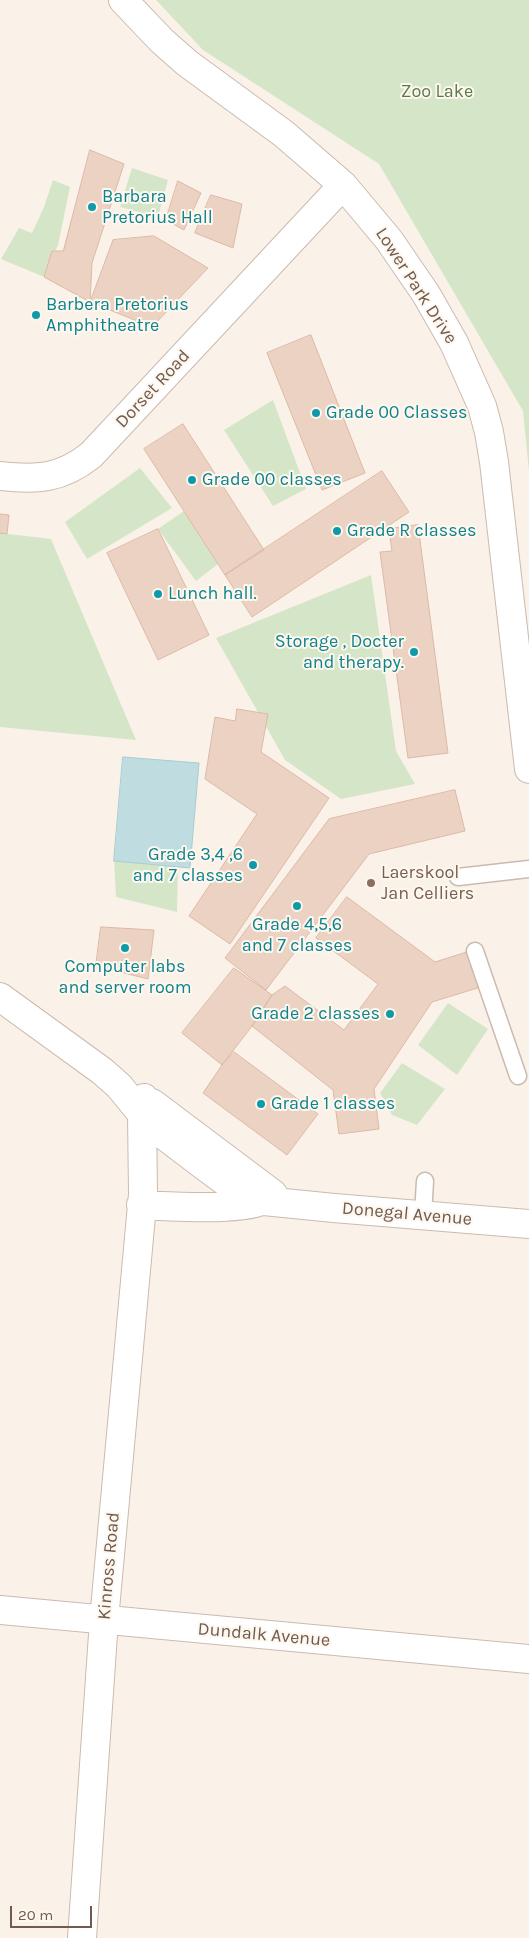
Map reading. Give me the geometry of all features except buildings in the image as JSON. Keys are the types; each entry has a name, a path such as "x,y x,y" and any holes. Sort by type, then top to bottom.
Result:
{"street":[{"name":"Lower Park Drive","path":"123,0 162,41 187,63 284,134 343,185 390,240 426,294 454,343 482,406 489,432 529,769"},
{"name":"Dorset Road","path":"0,476 44,478 76,467 91,456 343,185"},
{"name":"Donegal Avenue","path":"0,997 64,1042 119,1086 153,1114 230,1184 274,1199 529,1224"},
{"name":"Kinross Road","path":"82,1938 104,1620 142,1199 153,1114"},
{"name":"Donegal Avenue","path":"142,1199 204,1207 234,1206 274,1199"},
{"name":"Dundalk Avenue","path":"0,1610 529,1659"}],"lane":[{"path":"458,877 529,869"},
{"path":"475,951 518,1076"},
{"path":"423,1215 425,1181"}],"green space":[{"name":"Zoo Lake","path":"156,0 529,0 529,471 523,411 379,164 203,50"},
{"path":"132,168 168,180 158,217 120,207"},
{"path":"53,180 70,187 58,245 44,277 1,259 19,228 32,233 44,207"},
{"path":"273,400 306,489 273,506 224,430"},
{"path":"140,468 172,508 87,559 65,522"},
{"path":"184,511 218,564 196,581 158,529"},
{"path":"0,533 51,539 136,740 0,727"},
{"path":"371,575 396,751 415,784 341,799 285,760 216,638"},
{"path":"114,861 178,867 177,912 116,897"},
{"path":"448,1003 488,1029 457,1075 418,1045"},
{"path":"402,1063 445,1089 417,1125 392,1115 380,1093"}],"water":[{"path":"123,757 199,763 190,868 114,861"}],"place":[{"name":"Barbara Pretorius Hall","path":"92,207"},
{"name":"Barbera Pretorius Amphitheatre","path":"36,315"},
{"name":"Grade 00 Classes","path":"316,413"},
{"name":"Grade 00 classes","path":"192,480"},
{"name":"Grade R classes","path":"337,531"},
{"name":"Lunch hall.","path":"158,594"},
{"name":"Storage , Docter and therapy.","path":"414,652"},
{"name":"Grade 3,4 ,6 and 7 classes","path":"253,865"},
{"name":"Laerskool Jan Celliers","path":"371,883"},
{"name":"Grade 4,5,6 and 7 classes","path":"297,906"},
{"name":"Computer labs and server room","path":"125,948"},
{"name":"Grade 2 classes","path":"390,1014"},
{"name":"Grade 1 classes","path":"261,1104"}]}
